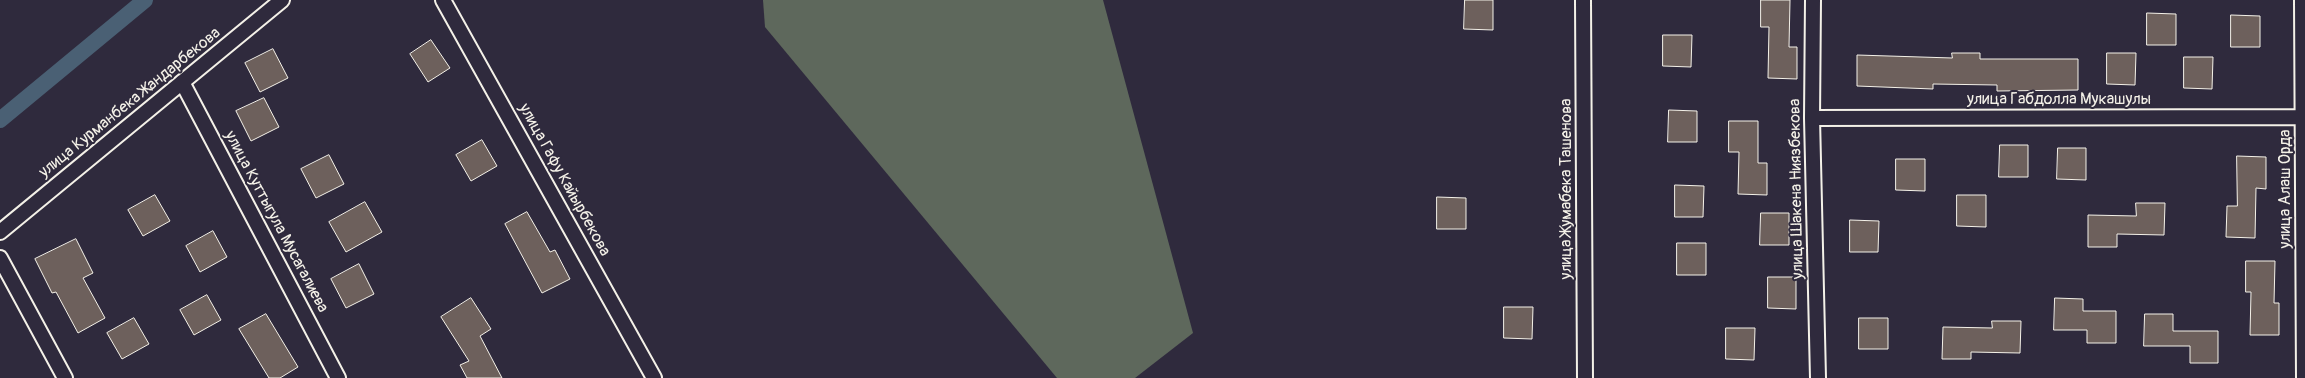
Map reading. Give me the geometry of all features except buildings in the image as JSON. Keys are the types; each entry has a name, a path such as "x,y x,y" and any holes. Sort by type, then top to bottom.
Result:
{"street":[{"name":"улица Курманбека Жандарбекова","path":"0,232 282,0"},
{"name":"улица Гафу Кайырбекова","path":"443,0 654,378"},
{"name":"улица Жумабека Ташенова","path":"1583,0 1585,378"},
{"name":"улица Шакена Ниязбекова","path":"1813,0 1812,118 1818,378"},
{"name":"улица Алаш Орда","path":"2302,0 2304,378"},
{"name":"улица Куттыгула Мусагалиева","path":"182,82 338,378"},
{"name":"улица Габдолла Мукашулы","path":"1812,118 2304,117"},
{"path":"0,258 65,378"}],"green space":[{"path":"763,0 1103,0 1193,333 1135,378 1057,378 765,27"}],"waterway":[{"path":"0,120 145,0"}]}
